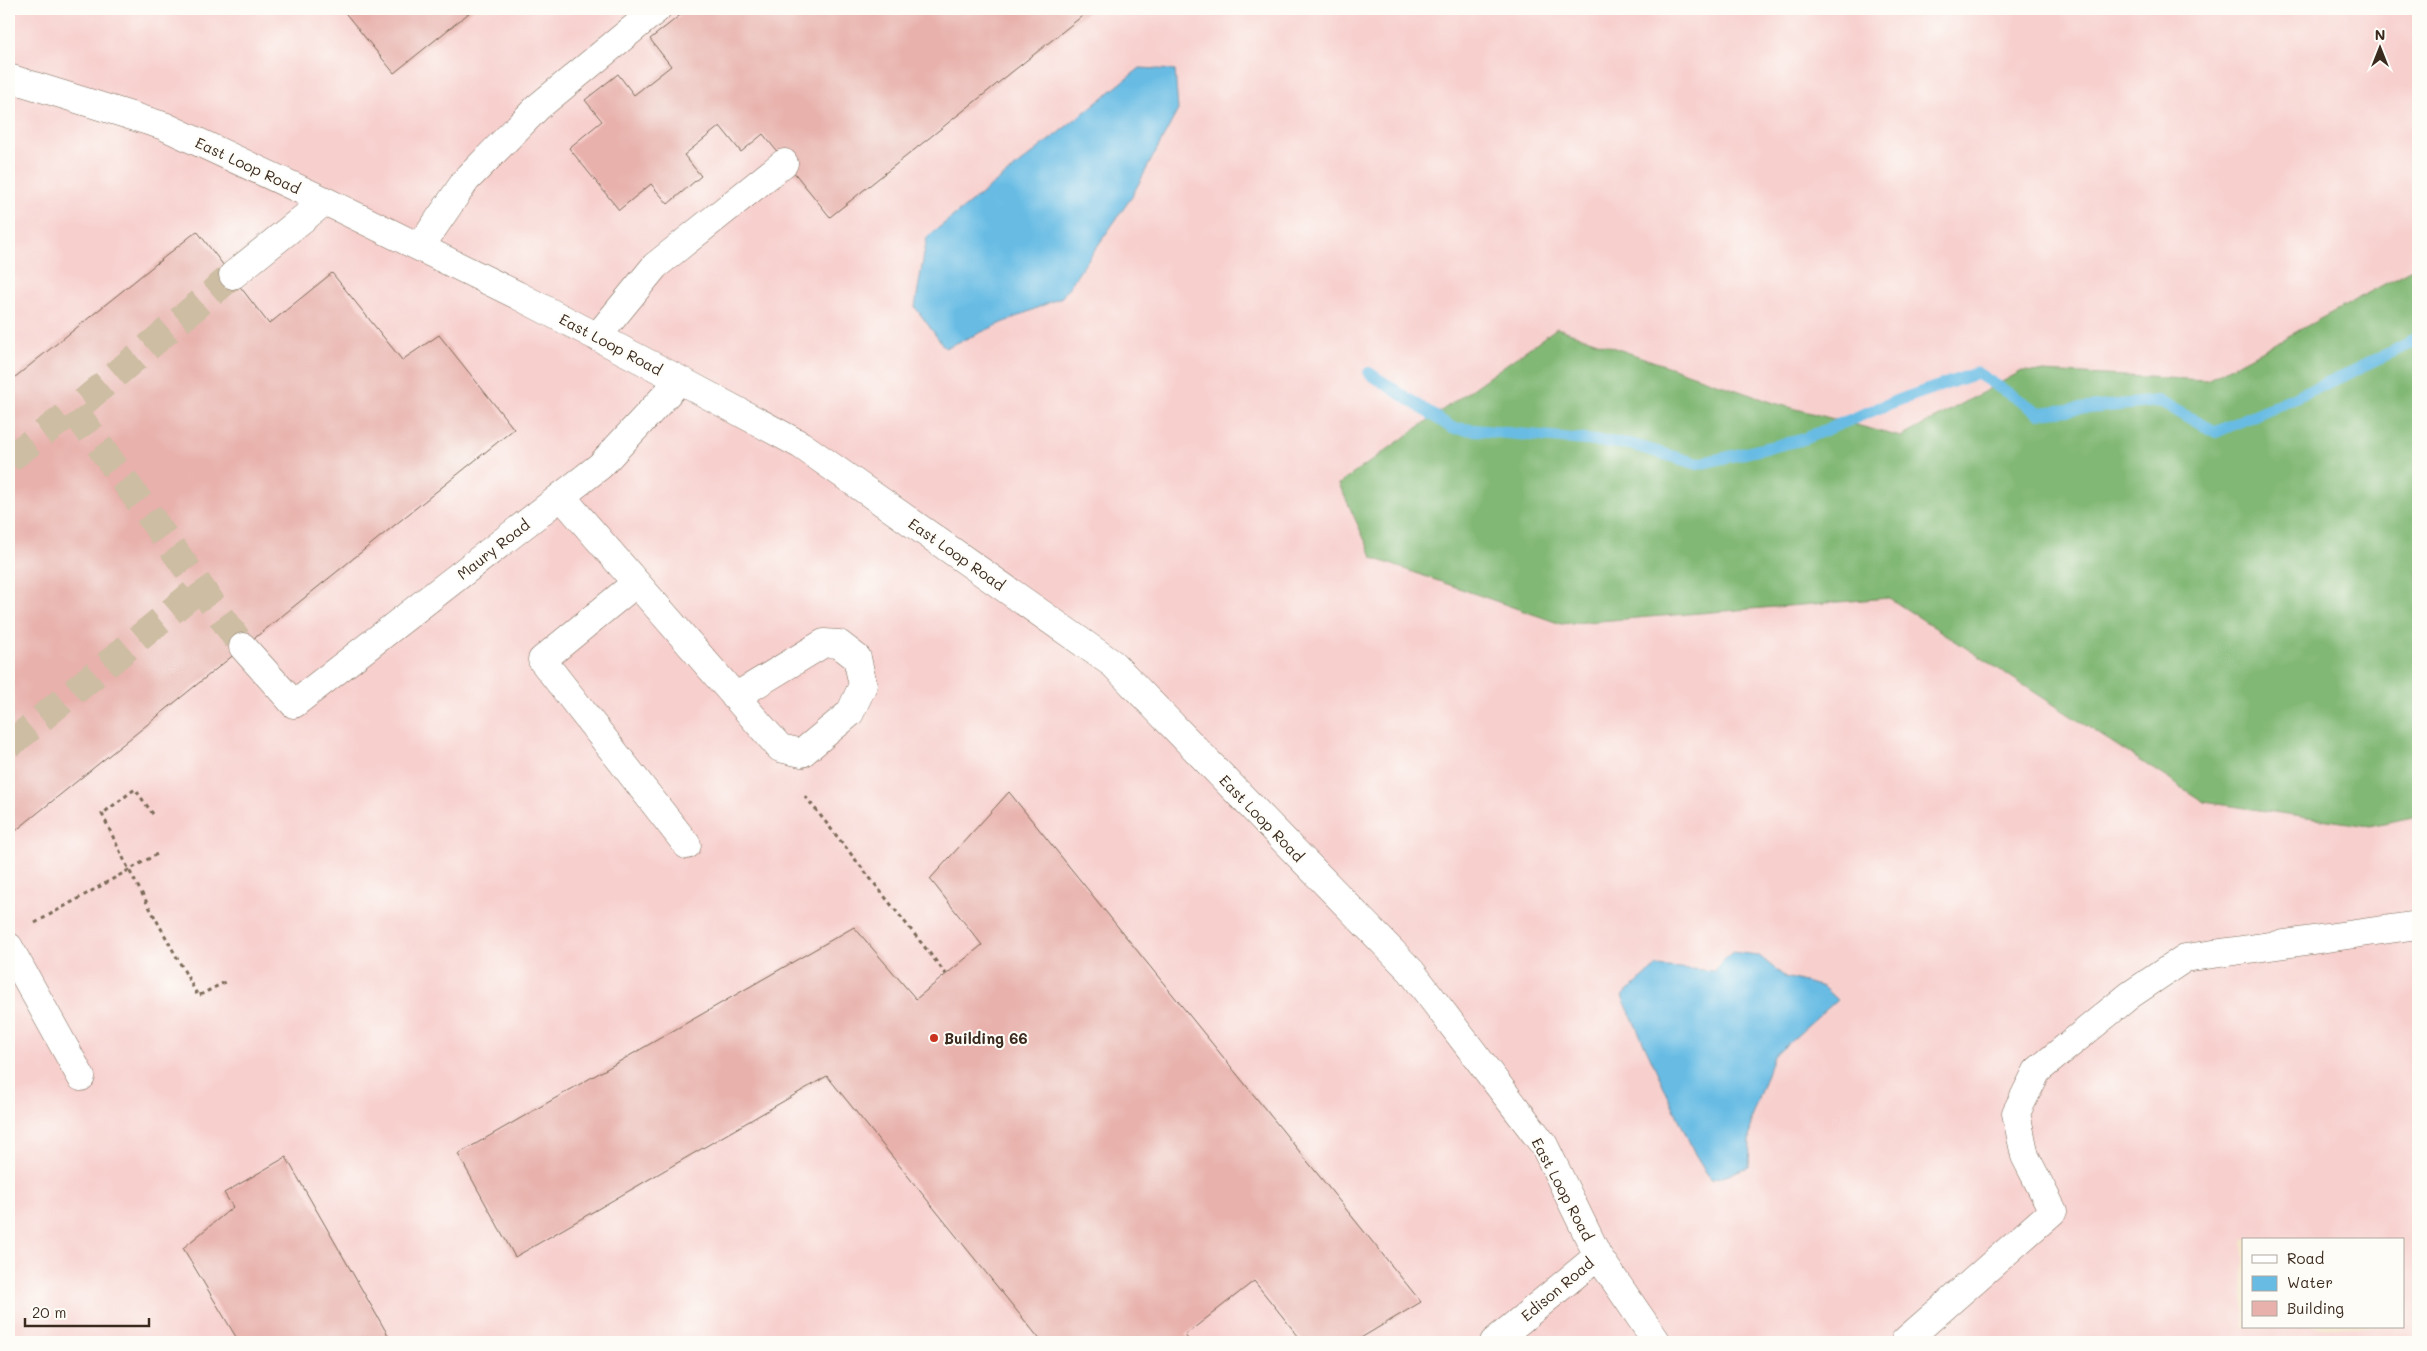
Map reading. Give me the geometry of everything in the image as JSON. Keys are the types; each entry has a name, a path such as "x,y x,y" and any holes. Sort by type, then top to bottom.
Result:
{"street":[{"path":"420,247 466,180 538,107 658,9"},
{"name":"East Loop Road","path":"9,78 164,126 420,247 680,380 801,445 1113,664 1411,971 1544,1145 1598,1256 1656,1342"},
{"path":"596,337 655,266 784,163"},
{"path":"233,275 325,201"},
{"name":"Maury Road","path":"243,647 294,704 600,466 680,380"},
{"path":"561,496 735,697 780,748 802,753 850,713 863,685 857,658 839,644 824,643 735,697"},
{"path":"636,583 542,660 687,844"},
{"path":"1906,1342 1904,1341 2052,1211 2024,1156 2016,1113 2037,1071 2116,1007 2185,958 2418,925"},
{"path":"9,947 81,1077"},
{"name":"Edison Road","path":"1494,1342 1598,1256"}],"path":[{"path":"153,814 135,789 102,814 198,996 225,982"},
{"path":"805,796 946,974"},
{"path":"34,924 158,854"}],"shaded area":[{"path":"9,9 2418,9 2418,1342 9,1342"}],"green space":[{"path":"2418,266 2418,816 2369,826 2204,802 1889,598 1561,624 1373,558 1339,484 1557,328 1774,403 1901,437 2022,371 2207,380"}],"water":[{"path":"1140,68 1175,70 1178,110 1131,198 1062,297 945,348 915,307 927,237"},
{"path":"1732,952 1758,955 1785,977 1823,987 1837,1000 1773,1057 1751,1118 1749,1167 1711,1180 1695,1154 1622,996 1657,966 1713,971"}],"building":[{"path":"342,9 474,9 394,73"},
{"path":"688,9 1091,9 830,217 763,134 741,152 720,126 684,155 701,176 668,204 651,184 619,210 569,148 602,121 585,100 618,74 634,95 671,66 650,39"},
{"path":"197,231 269,324 332,273 402,360 439,335 514,429 9,836 9,382"},
{"name":"Building 66","path":"1009,792 1421,1302 1354,1342 1303,1342 1254,1281 1185,1335 1190,1342 1042,1342 827,1076 515,1257 458,1154 854,927 916,999 982,945 930,879"},
{"path":"286,1157 392,1342 239,1342 183,1248 233,1207 224,1193"}],"waterway":[{"path":"1369,373 1452,428 1630,444 1698,464 1801,440 1896,401 1977,373 2039,413 2158,401 2216,432 2345,375 2418,339"}],"tunnel":[{"path":"233,275 74,410 243,647"},
{"path":"9,459 74,410"},
{"path":"9,745 201,587"}],"place":[{"name":"Building 66","path":"934,1038"}]}
